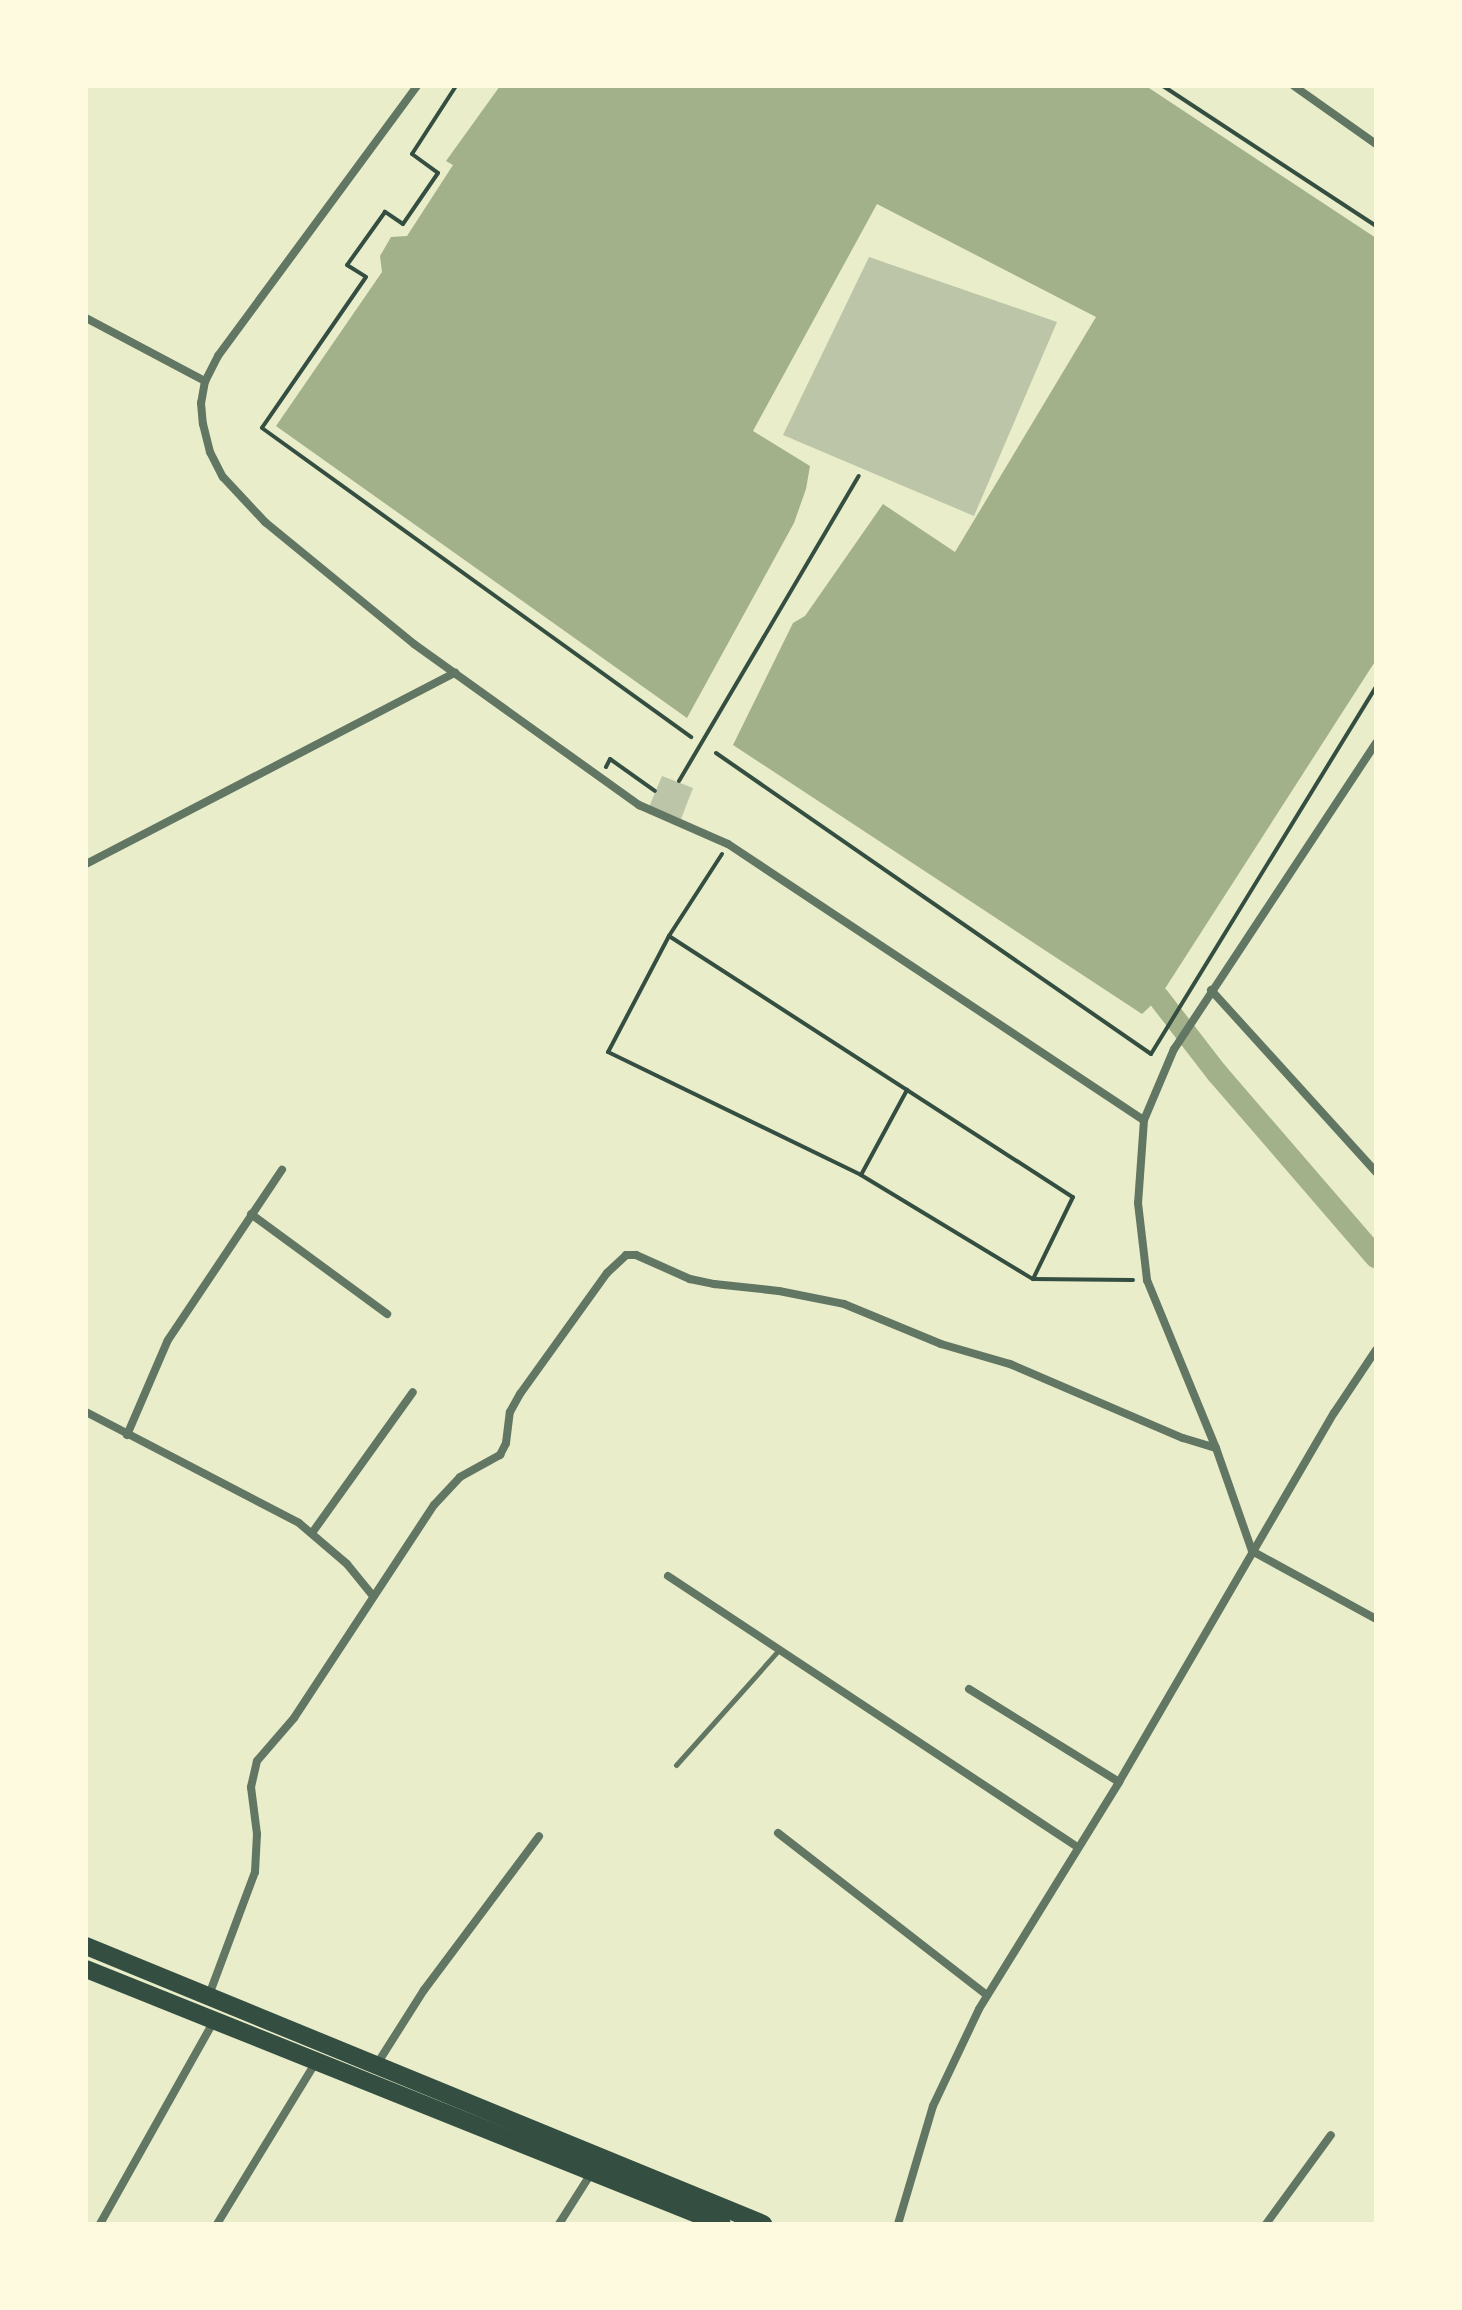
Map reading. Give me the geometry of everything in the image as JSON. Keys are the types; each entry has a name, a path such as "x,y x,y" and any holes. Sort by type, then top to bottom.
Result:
{"main road":[{"path":"86,1946 763,2224"},
{"path":"86,1969 722,2224"}],"street":[{"path":"417,86 218,356 205,381 201,403 210,452 223,477 240,498 308,559 455,673 653,813 728,844 1144,1120"},
{"path":"1294,86 1376,144"},
{"path":"86,318 205,381"},
{"path":"86,864 455,673"},
{"path":"1376,743 1174,1049 1144,1120 1138,1203 1147,1280 1216,1448 1252,1551 1376,1619"},
{"path":"1211,990 1376,1172"},
{"path":"127,1435 168,1340 282,1170"},
{"path":"251,1214 387,1314"},
{"path":"209,1995 255,1872 257,1834 251,1787 257,1761 294,1718 449,1487 472,1469 500,1455 506,1443 510,1412 520,1394 607,1273 626,1255 636,1255 690,1279 779,1291 844,1304 941,1344 1010,1364 1183,1438 1216,1448"},
{"path":"898,2224 933,2106 987,1995 1119,1782 1334,1413 1376,1350"},
{"path":"312,1533 413,1392"},
{"path":"86,1412 265,1503 312,1533 347,1564 373,1596"},
{"path":"668,1576 1077,1847"},
{"path":"969,1689 1119,1782"},
{"path":"778,1833 987,1995"},
{"path":"377,2064 424,1990 539,1836"},
{"path":"100,2224 215,2020"},
{"path":"217,2224 317,2061"},
{"path":"1266,2224 1331,2135"},
{"path":"559,2224 592,2171"}],"lane":[{"path":"676,1765 779,1649"}],"path":[{"path":"448,86 454,88 412,154 438,173 403,224 385,212 347,265 366,277 262,428 691,737"},
{"path":"1163,86 1376,226"},
{"path":"679,781 859,476"},
{"path":"716,753 1151,1054 1376,687"},
{"path":"602,777 610,759 655,791"},
{"path":"728,844 669,936 608,1052 861,1175 1033,1279 1147,1280"},
{"path":"669,936 1073,1197 1033,1279"},
{"path":"861,1175 907,1090"}],"shaded area":[{"path":"500,86 1146,86 1376,238 1376,660 1159,998 1142,1014 733,745 793,623 805,616 883,504 955,552 1096,317 877,204 753,431 810,466 806,489 794,523 687,718 276,426 382,272 380,256 391,237 407,236 453,165 446,161"}],"building":[{"path":"869,257 1057,322 974,516 783,435"},
{"path":"662,776 693,788 681,819 649,807"}],"waterway":[{"path":"1159,998 1217,1073 1376,1257"}]}
